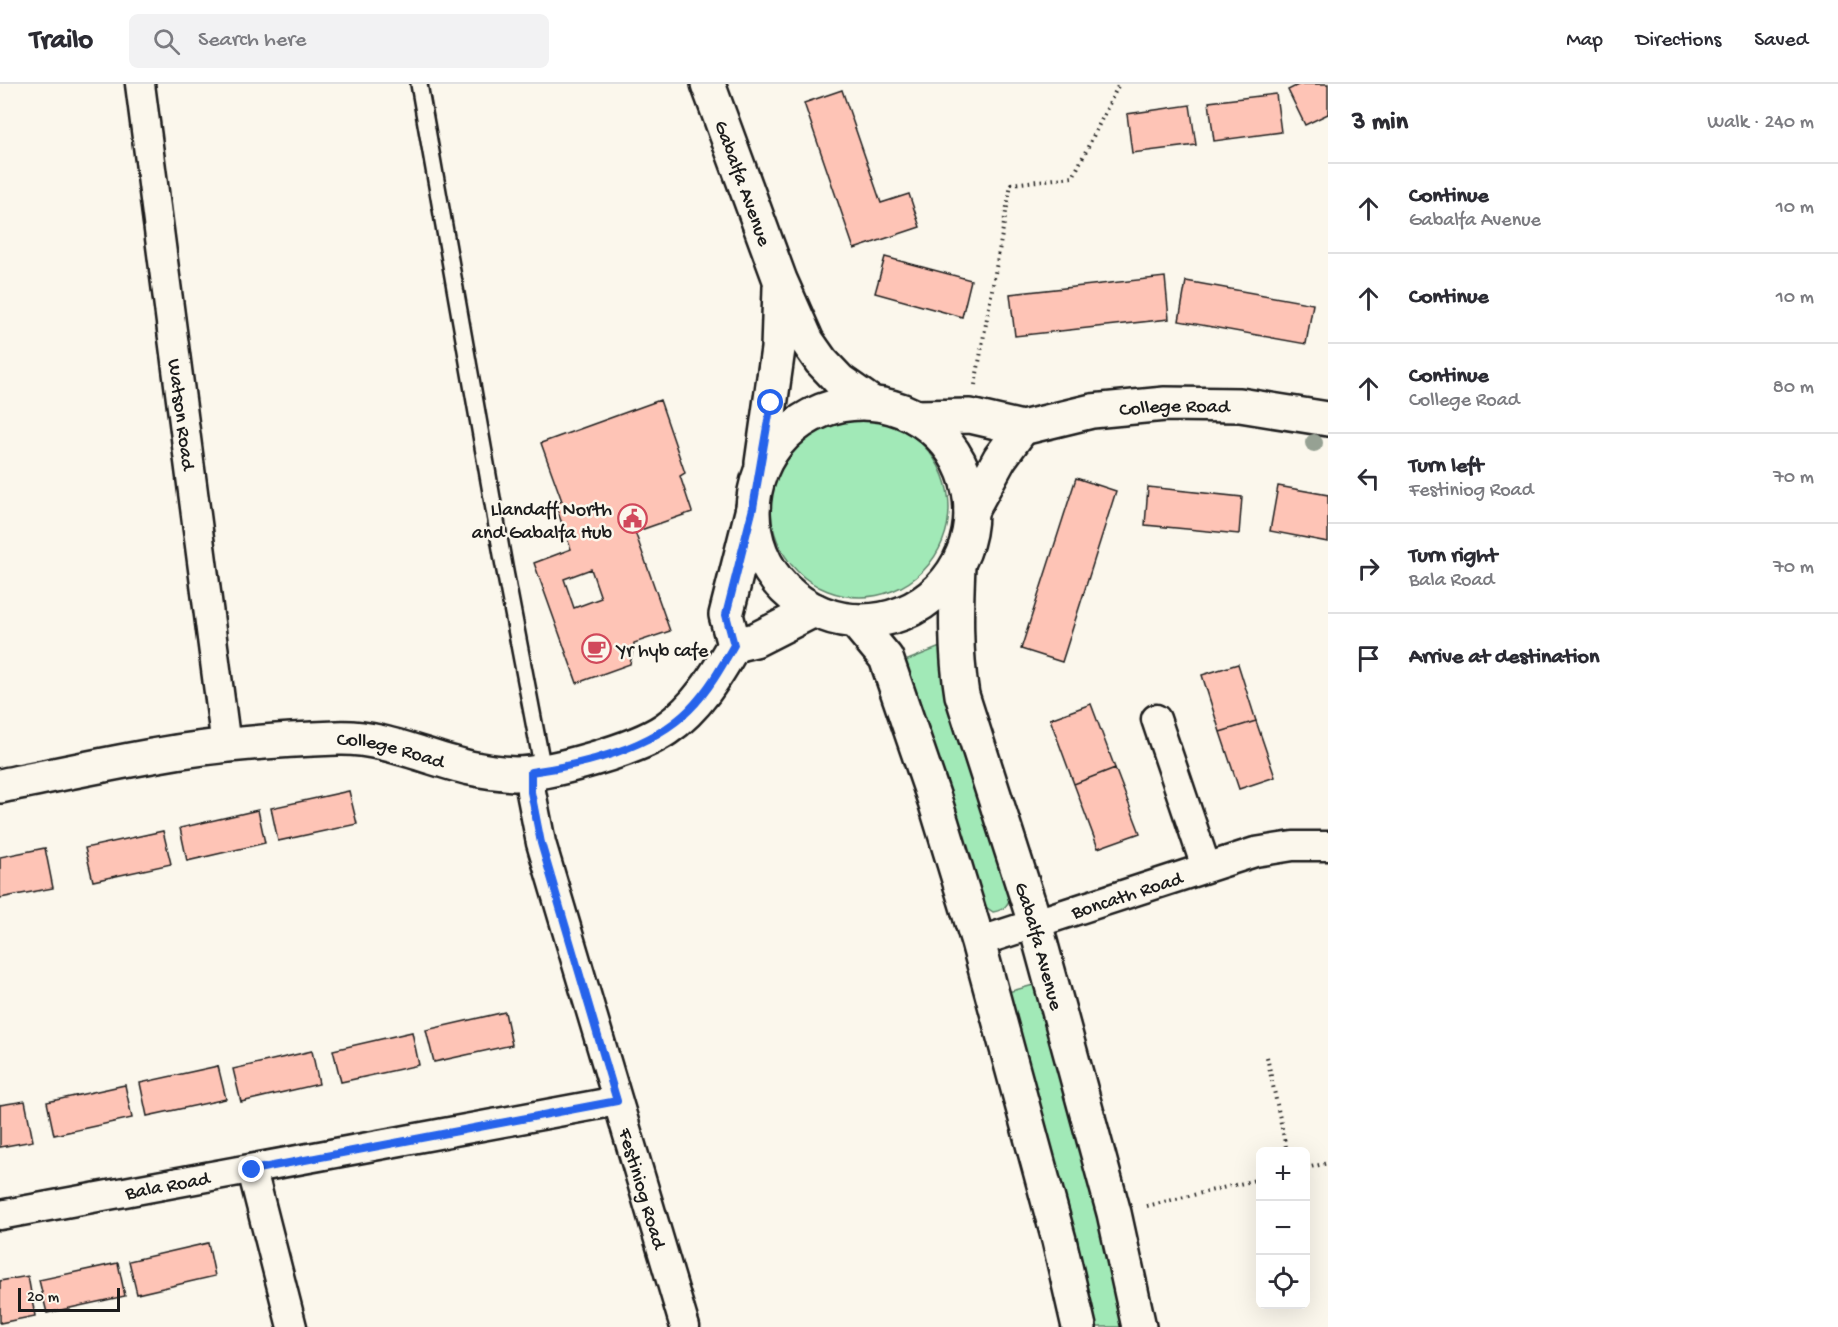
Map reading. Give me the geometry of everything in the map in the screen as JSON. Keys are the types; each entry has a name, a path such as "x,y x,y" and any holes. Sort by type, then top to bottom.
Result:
{"street":[{"name":"Watson Road","path":"141,84 226,746"},
{"name":"Gabalfa Avenue","path":"708,84 780,280 807,341 821,361 840,381 870,402"},
{"name":"Gabalfa Avenue","path":"753,508 778,349 780,280"},
{"path":"753,508 756,539 768,568 788,592 814,610 855,621 886,619 915,608 939,590 958,565 969,539 971,511 965,473 943,438 916,417 898,408 870,402 842,404 807,417 779,440 760,472"},
{"name":"College Road","path":"916,417 970,416 1022,428 1092,411 1165,404 1240,405 1328,418"},
{"path":"971,511 1000,458 1022,428"},
{"path":"753,508 726,615 734,645 755,640 814,610"},
{"name":"Gabalfa Avenue","path":"958,565 956,617 962,695 1035,923 1114,1213 1139,1327"},
{"path":"855,621 885,658 935,801 978,942 1059,1240 1079,1327"},
{"name":"College Road","path":"0,786 152,755 226,746 339,737 361,739 469,768 516,774 537,771 621,750 667,729 703,694 734,645"},
{"name":"Boncath Road","path":"1156,719 1206,867"},
{"name":"Festiniog Road","path":"537,771 533,800 541,843 685,1327"},
{"name":"Boncath Road","path":"978,942 1206,867 1265,850 1293,846 1328,846"},
{"name":"Bala Road","path":"0,1215 617,1101"},
{"path":"252,1170 292,1327"}],"lane":[{"path":"419,84 504,566 537,771"}],"path":[{"path":"970,416 1011,183 1073,177 1119,84"},
{"path":"1267,1057 1286,1147"},
{"path":"1310,1167 1328,1163"},
{"path":"1114,1213 1256,1180"}],"green space":[{"path":"860,419 894,426 910,434 923,445 934,458 942,474 949,508 942,542 934,558 923,571 910,582 894,590 860,597 826,590 810,582 797,571 786,558 778,542 771,508 778,474 786,458 797,445 810,434 826,426"},
{"path":"945,645 1011,894 1006,906 993,912 983,905 903,662"},
{"path":"1037,984 1125,1327 1096,1327 1055,1161 1008,992"}],"building":[{"path":"1300,84 1328,84 1328,114 1305,125 1288,90"},
{"path":"842,90 881,203 909,194 920,227 854,249 804,103"},
{"path":"1276,94 1281,132 1214,141 1209,102"},
{"path":"1190,105 1196,145 1132,153 1127,114"},
{"path":"885,257 971,280 962,317 875,293"},
{"path":"1165,277 1169,319 1015,336 1010,294"},
{"path":"1186,281 1313,304 1306,344 1179,321"},
{"path":"660,400 685,473 680,476 692,512 635,532 670,631 634,643 630,664 577,683 534,563 571,549 555,504 562,501 541,443","holes":["591,569 601,598 574,608 564,579"]},
{"path":"1076,478 1116,491 1062,662 1021,649"},
{"path":"1278,486 1328,495 1328,542 1270,531"},
{"path":"1148,487 1242,497 1239,534 1145,525"},
{"path":"1238,664 1256,721 1220,732 1202,675"},
{"path":"1091,704 1115,768 1074,784 1050,719"},
{"path":"1256,721 1275,777 1239,789 1220,732"},
{"path":"1115,768 1140,833 1098,848 1074,784"},
{"path":"349,791 357,824 278,841 271,808"},
{"path":"258,810 265,843 187,861 180,828"},
{"path":"163,831 171,864 93,881 85,848"},
{"path":"45,848 53,888 0,898 0,857"},
{"path":"505,1012 512,1045 434,1062 426,1030"},
{"path":"412,1032 419,1065 341,1082 333,1050"},
{"path":"312,1051 319,1084 241,1102 233,1069"},
{"path":"218,1066 226,1099 147,1116 140,1083"},
{"path":"125,1085 132,1118 54,1135 47,1102"},
{"path":"25,1101 33,1141 0,1147 0,1105"},
{"path":"208,1243 215,1276 137,1294 129,1261"},
{"path":"118,1263 125,1296 47,1313 39,1280"},
{"path":"28,1276 35,1316 0,1323 0,1281"}],"place":[{"name":"Llandaff North and Gabalfa Hub","path":"633,519"},
{"name":"Yr hyb cafe","path":"596,649"}],"route":[{"path":"252,1170 617,1101 541,843 531,792 531,772 621,750 647,740 667,729 688,711 719,672 734,645 726,615 753,508 771,403"}]}
